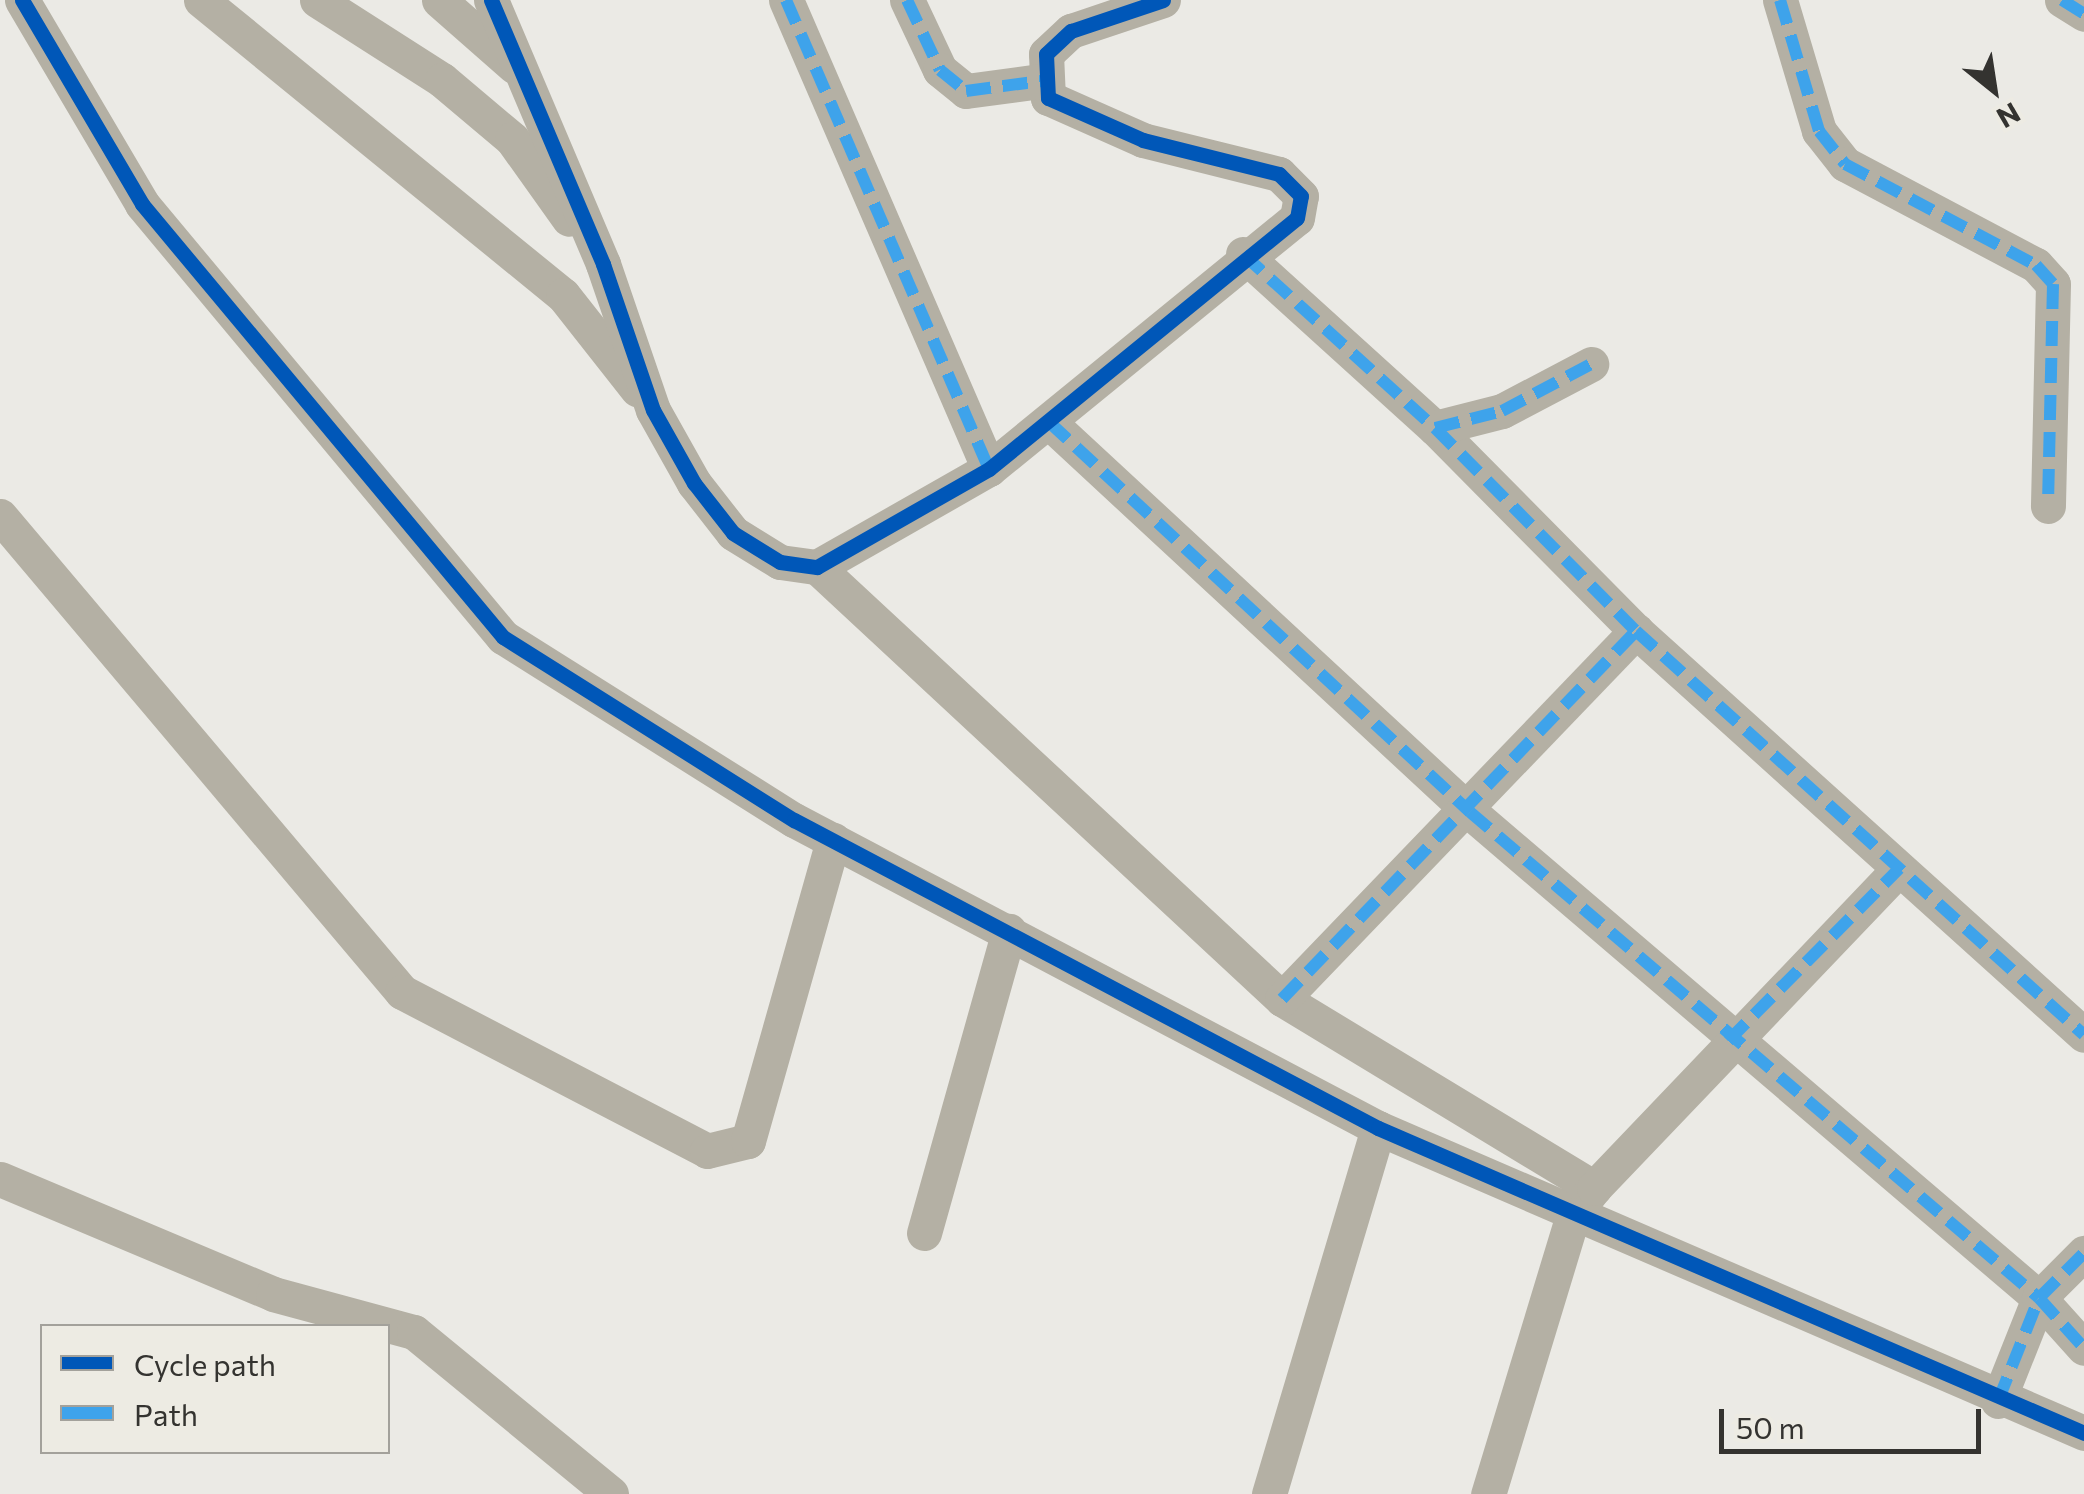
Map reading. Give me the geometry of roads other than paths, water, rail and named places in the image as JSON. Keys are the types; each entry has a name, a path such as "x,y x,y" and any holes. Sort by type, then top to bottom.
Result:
{"street":[{"path":"22,0 142,204 503,637 832,840 1378,1128 1583,1202 1998,1401 2084,1433"},
{"path":"200,0 562,295 653,410 733,533 780,562 816,567 1282,999 1583,1202"},
{"path":"317,0 442,80 512,139 603,264"},
{"path":"438,0 522,74"},
{"path":"492,0 603,264 653,410"},
{"path":"786,0 990,469"},
{"path":"907,0 940,70 966,91 1040,81"},
{"path":"1040,81 1046,54 1072,30 1164,0"},
{"path":"1780,0 1819,130 1845,164 2036,265 2053,284 2048,506"},
{"path":"2062,0 2084,14"},
{"path":"816,567 990,469 1242,254 1297,218 1294,184 1071,115 1040,81"},
{"path":"1242,254 1435,428 1636,631 2084,1035"},
{"path":"1435,428 1502,411 1591,364"},
{"path":"1049,422 1470,812 1728,1041 2039,1298 2084,1348"},
{"path":"0,516 402,992 707,1151 748,1141 832,840"},
{"path":"1282,999 1470,812 1636,631"},
{"path":"1488,1494 1583,1202 1728,1041 1899,869"},
{"path":"924,1232 1010,931"},
{"path":"1268,1494 1378,1128"},
{"path":"0,1179 273,1294 384,1324"},
{"path":"1998,1401 2039,1298 2084,1252"},
{"path":"390,1326 414,1332 611,1494"}]}
